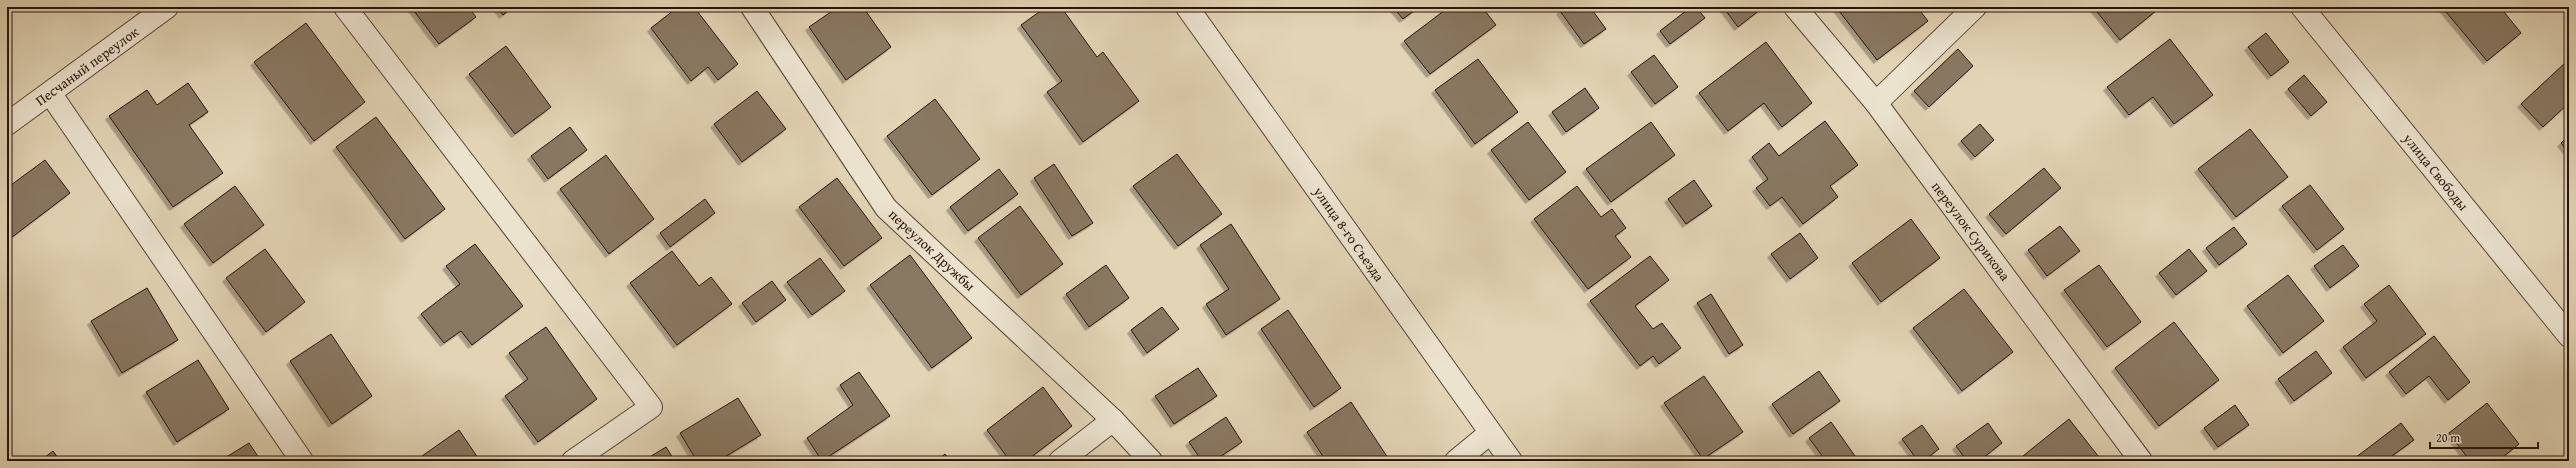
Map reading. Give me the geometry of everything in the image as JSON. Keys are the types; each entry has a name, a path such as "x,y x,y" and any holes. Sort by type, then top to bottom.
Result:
{"street":[{"name":"Песчаный переулок","path":"7,124 167,7"},
{"path":"345,7 651,406 573,461"},
{"name":"переулок Дружбы","path":"752,7 886,208 1113,420 1151,461"},
{"name":"улица 8-го Съезда","path":"1187,7 1511,461"},
{"name":"переулок Сурикова","path":"1795,7 1876,103 2141,461"},
{"path":"1876,103 1976,7"},
{"name":"улица Свободы","path":"2302,7 2569,336"},
{"path":"50,93 302,461"},
{"path":"1060,461 1113,420"},
{"path":"1456,461 1490,433"}],"building":[{"path":"411,7 468,7 476,17 439,44"},
{"path":"497,7 513,7 503,15"},
{"path":"678,7 694,7 738,64 718,80 708,67 691,81 651,28"},
{"path":"838,7 863,7 891,47 846,80 809,27"},
{"path":"1046,7 1061,7 1097,57 1103,52 1139,101 1083,142 1047,92 1062,81 1021,25"},
{"path":"1393,7 1419,7 1403,19"},
{"path":"1449,7 1482,7 1496,25 1430,74 1404,41"},
{"path":"1565,7 1590,7 1606,29 1584,44 1560,11"},
{"path":"1691,7 1696,7 1705,18 1670,44 1660,31"},
{"path":"1723,7 1759,7 1761,9 1738,27"},
{"path":"1836,7 1917,7 1928,21 1877,60"},
{"path":"2093,7 2153,7 2156,11 2120,40"},
{"path":"2442,7 2500,7 2521,33 2487,61"},
{"path":"306,23 365,102 314,141 254,62"},
{"path":"2266,33 2289,62 2271,76 2248,47"},
{"path":"2170,39 2213,95 2174,124 2153,97 2129,115 2107,87"},
{"path":"1766,42 1812,103 1782,127 1764,103 1728,131 1699,93"},
{"path":"506,46 551,107 515,134 469,74"},
{"path":"1958,49 1973,66 1929,107 1914,91"},
{"path":"1654,55 1678,87 1655,104 1631,72"},
{"path":"1478,59 1518,112 1475,144 1435,90"},
{"path":"2566,62 2569,66 2569,103 2543,127 2521,104"},
{"path":"2304,75 2327,102 2311,116 2288,89"},
{"path":"188,83 208,112 189,125 223,173 173,207 109,116 147,90 157,105"},
{"path":"1585,88 1599,108 1566,132 1552,112"},
{"path":"757,91 786,129 742,162 714,124"},
{"path":"935,99 980,159 932,195 887,136"},
{"path":"376,117 445,209 405,239 336,147"},
{"path":"1825,121 1858,165 1830,186 1838,197 1803,224 1782,197 1770,206 1756,188 1768,179 1752,157 1769,143 1779,156"},
{"path":"1528,122 1566,172 1529,200 1491,150"},
{"path":"1651,122 1675,155 1611,202 1586,169"},
{"path":"1980,124 1994,140 1975,157 1961,141"},
{"path":"570,127 587,150 548,179 531,156"},
{"path":"2250,129 2288,177 2236,217 2198,169"},
{"path":"2569,136 2569,153 2561,143"},
{"path":"1177,154 1222,214 1178,246 1133,186"},
{"path":"606,155 654,219 609,254 560,189"},
{"path":"45,160 70,193 7,241 7,188"},
{"path":"1054,164 1093,223 1072,236 1034,178"},
{"path":"2044,168 2061,188 2006,234 1989,214"},
{"path":"999,169 1018,194 968,231 950,207"},
{"path":"837,178 882,238 844,266 799,207"},
{"path":"1694,180 1712,206 1686,224 1668,199"},
{"path":"2310,185 2344,229 2317,250 2282,206"},
{"path":"235,186 264,225 213,263 184,224"},
{"path":"1577,186 1601,217 1612,209 1626,228 1615,236 1631,257 1588,289 1534,219"},
{"path":"705,199 715,213 670,247 660,233"},
{"path":"1020,206 1063,264 1021,295 978,238"},
{"path":"1911,219 1940,258 1881,302 1852,263"},
{"path":"1231,224 1280,299 1226,335 1206,304 1229,289 1200,245"},
{"path":"2060,226 2080,251 2047,276 2028,250"},
{"path":"2234,227 2247,244 2219,265 2206,248"},
{"path":"1800,233 1818,258 1790,279 1771,254"},
{"path":"475,244 523,306 472,345 461,331 444,343 421,314 460,284 446,266"},
{"path":"2343,245 2359,266 2330,288 2314,266"},
{"path":"265,249 305,302 266,332 226,278"},
{"path":"2189,249 2207,271 2176,295 2159,273"},
{"path":"672,251 699,286 711,277 732,304 677,345 630,283"},
{"path":"910,255 972,338 932,368 870,285"},
{"path":"1650,256 1669,280 1635,306 1653,329 1662,323 1681,348 1659,364 1653,356 1640,366 1590,301"},
{"path":"820,258 845,291 812,315 787,282"},
{"path":"1106,265 1129,298 1089,327 1066,294"},
{"path":"2099,265 2141,322 2107,347 2064,290"},
{"path":"2288,275 2324,321 2283,353 2247,306"},
{"path":"772,281 786,300 756,322 742,303"},
{"path":"2389,285 2426,334 2366,378 2343,347 2377,321 2364,304"},
{"path":"147,288 178,340 122,373 91,321"},
{"path":"1964,289 2013,352 1962,391 1913,328"},
{"path":"1711,294 1743,345 1729,354 1697,303"},
{"path":"1162,307 1179,329 1147,353 1131,330"},
{"path":"1288,310 1341,388 1314,407 1261,329"},
{"path":"2174,322 2219,380 2159,426 2115,368"},
{"path":"546,327 597,399 538,442 505,396 528,379 509,353"},
{"path":"331,334 372,396 332,424 290,361"},
{"path":"2434,336 2470,382 2448,400 2429,376 2406,394 2389,372"},
{"path":"2316,351 2332,373 2294,401 2278,379"},
{"path":"198,360 229,409 177,442 146,392"},
{"path":"1198,368 1217,396 1174,424 1155,396"},
{"path":"1819,371 1840,401 1793,434 1772,404"},
{"path":"859,372 890,416 822,461 807,438 853,405 840,385"},
{"path":"1704,376 1743,432 1703,459 1664,403"},
{"path":"1043,387 1072,426 1026,461 1010,461 987,430"},
{"path":"738,398 761,435 718,461 697,461 680,433"},
{"path":"1351,402 1390,461 1326,461 1307,432"},
{"path":"2487,403 2519,444 2498,461 2470,461 2449,433"},
{"path":"2235,405 2249,425 2218,447 2204,428"},
{"path":"1226,417 1242,442 1214,461 1202,461 1189,442"},
{"path":"2069,419 2102,461 2027,461 2023,456"},
{"path":"1831,422 1855,456 1848,461 1826,461 1809,438"},
{"path":"1988,423 2002,443 1979,461 1967,461 1956,446"},
{"path":"2401,423 2414,440 2385,461 2351,461"},
{"path":"1922,425 1939,449 1923,461 1918,461 1902,439"},
{"path":"459,430 480,461 415,461"},
{"path":"249,443 261,461 220,461"},
{"path":"666,447 675,461 643,461"},
{"path":"53,451 60,461 40,461"},
{"path":"945,454 950,461 936,461"}]}
